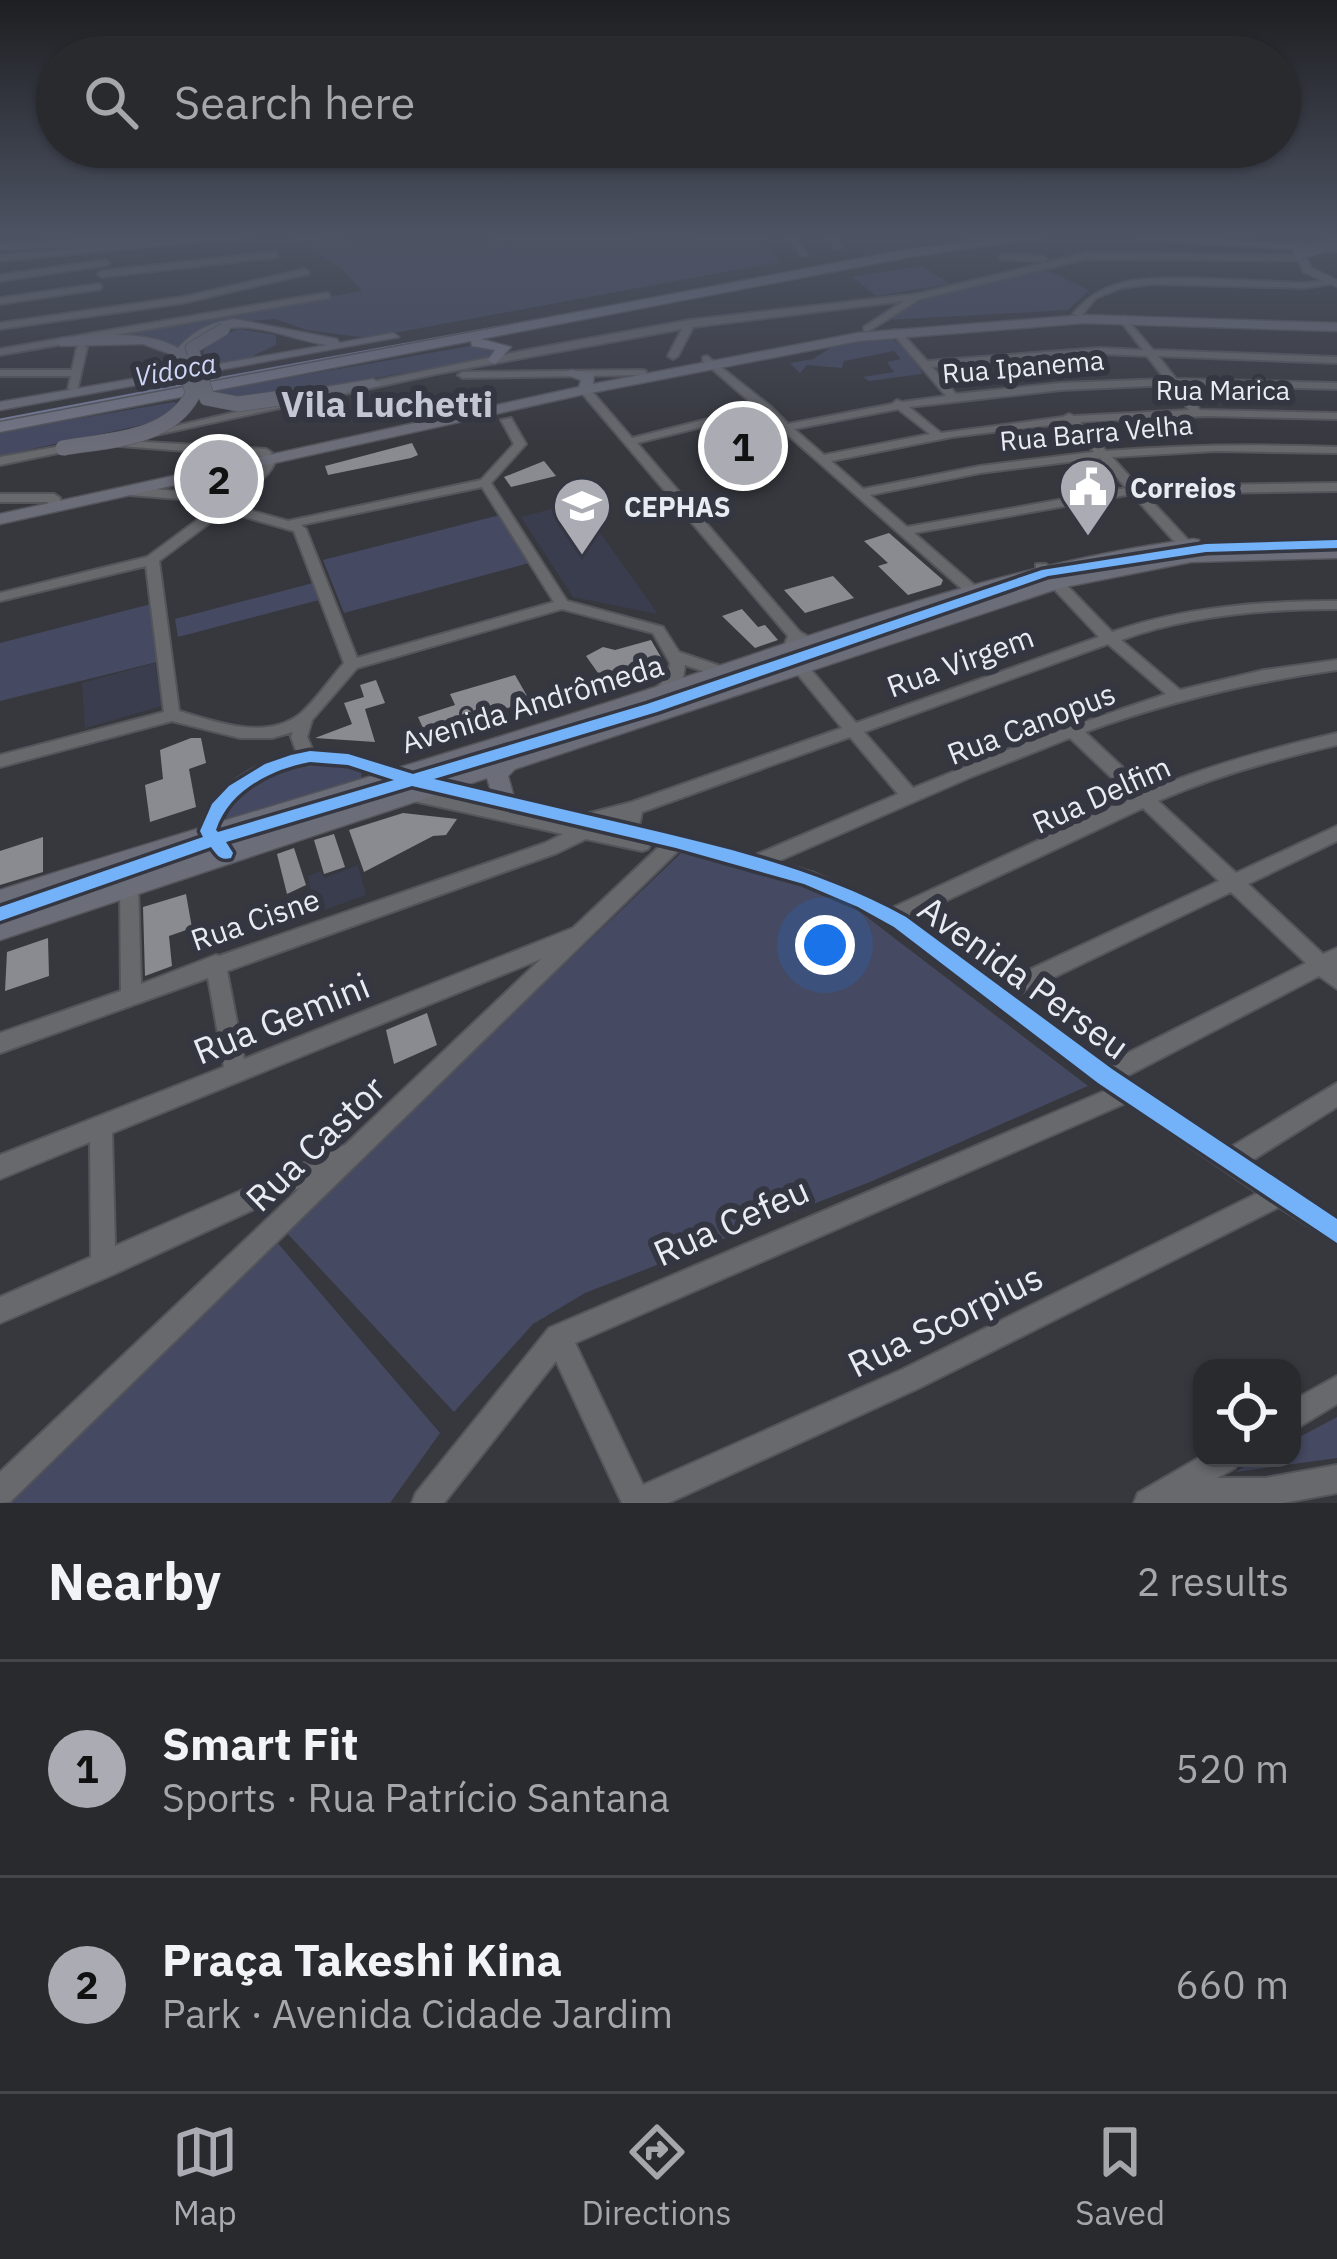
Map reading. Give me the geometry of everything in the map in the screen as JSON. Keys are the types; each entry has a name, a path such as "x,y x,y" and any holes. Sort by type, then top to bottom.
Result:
{"highway":[{"path":"0,410 575,306"},
{"path":"0,428 634,306"},
{"path":"393,337 455,328"},
{"path":"308,369 472,343 501,345 506,353 495,360"}],"main road":[{"path":"54,502 129,491 270,456 867,328 1084,312 1336,328"},
{"path":"0,515 225,456 270,456 484,413 509,413 642,373 896,332 1124,319 1336,328"},
{"path":"63,448 151,429 179,416 193,394 183,350 195,338 239,323 267,323 330,342 393,337"},
{"path":"213,369 262,356 283,339 264,327 224,329 192,348 207,398 238,404 374,383"},
{"path":"0,410 393,337"},
{"path":"61,342 154,342 184,360"},
{"path":"571,374 589,377 586,387"},
{"name":"Avenida Andrômeda","path":"798,647 847,652 1056,583 1191,557 1337,539"},
{"name":"Avenida Andrômeda","path":"0,900 208,831 402,784 435,785 766,668 798,647 968,586 1041,567 1185,545 1337,553"},
{"name":"Avenida Andrômeda","path":"0,929 225,853 662,690 721,672 766,668"},
{"path":"504,801 497,774 509,761"}],"street":[{"path":"73,389 92,306"},
{"path":"0,326 133,306"},
{"path":"0,352 82,342 272,306"},
{"path":"0,460 690,323 843,306"},
{"path":"867,328 903,306"},
{"path":"1084,312 1089,306"},
{"path":"1124,319 1195,410"},
{"path":"673,356 690,323"},
{"path":"896,332 951,395"},
{"path":"926,364 1147,352 1337,360"},
{"path":"710,361 968,586"},
{"path":"0,373 75,373"},
{"path":"418,377 642,373"},
{"name":"Rua Ipanema","path":"788,427 951,395 1171,381 1337,386"},
{"path":"586,387 798,647 852,728 910,798"},
{"path":"897,403 936,434"},
{"path":"628,442 766,408"},
{"name":"Rua Marica","path":"824,459 936,434 1069,417 1195,410 1337,416"},
{"path":"0,598 152,560 206,519 238,511 293,524 485,483 520,444 509,413"},
{"path":"1069,417 1185,545"},
{"path":"104,443 225,456"},
{"name":"Rua Barra Velha","path":"862,493 958,471 1100,451 1185,446 1337,450"},
{"path":"238,511 230,503 270,456"},
{"path":"485,483 562,604"},
{"path":"187,500 242,487"},
{"path":"905,531 1134,490 1337,487"},
{"path":"129,491 205,506 206,519"},
{"path":"0,498 54,502"},
{"path":"307,544 310,530 324,519"},
{"path":"293,524 307,544 352,664"},
{"path":"152,560 172,716"},
{"path":"1041,567 1107,636 1179,697"},
{"path":"0,761 172,716 256,738 286,730 305,718 352,664 562,604 650,625 676,656 721,672"},
{"name":"Rua Virgem","path":"585,826 1107,636 1224,612 1337,604"},
{"path":"662,690 678,672 676,656"},
{"name":"Rua Canopus","path":"753,864 1075,733 1179,697 1250,676 1337,665"},
{"path":"225,853 208,831 222,801 250,779 306,754 299,737 305,718"},
{"path":"1075,733 1332,967 1105,1076"},
{"path":"250,779 267,752 256,738"},
{"name":"Rua Delfim","path":"892,917 1148,800 1292,747 1337,739"},
{"name":"Avenida Perseu","path":"306,754 354,760 402,784 807,878 892,917 1105,1076 1337,1232"},
{"name":"Avenida Perseu","path":"435,785 504,801 555,820"},
{"path":"629,830 634,808"},
{"path":"530,855 555,820"},
{"name":"Avenida Perseu","path":"585,826 629,830 676,847"},
{"name":"Rua Cisne","path":"0,1043 530,855 585,826"},
{"path":"997,995 1233,878 1337,833"},
{"name":"Rua Castor","path":"0,1492 676,847"},
{"path":"129,885 131,994"},
{"name":"Rua Gemini","path":"0,1167 587,931"},
{"path":"216,964 235,1070"},
{"path":"488,973 514,978 523,993"},
{"name":"Rua Cefeu","path":"426,1503 558,1337 1129,1091"},
{"path":"1232,1160 1337,1094"},
{"path":"101,1128 103,1266"},
{"path":"0,1310 360,1149"},
{"name":"Rua Scorpius","path":"636,1503 930,1369 1280,1193"},
{"path":"558,1337 636,1503"},
{"path":"1301,1411 1337,1389"},
{"path":"1158,1498 1210,1467"},
{"path":"1158,1498 1265,1492 1337,1479"}],"shaded area":[{"path":"275,306 540,306 367,338 307,330 275,319 230,323 180,348 160,340 104,336"},
{"path":"912,306 1072,306 1068,310 888,320"},
{"path":"239,329 276,335 276,345 249,358 205,367 203,343"},
{"path":"889,337 913,353 922,374 869,381 863,377 894,372 887,362 901,359 894,351 844,361 842,368 807,365 800,373 790,363 813,359 835,345"},
{"path":"470,346 497,350 491,358 248,400 212,391"},
{"path":"174,402 180,406 147,424 0,456 0,432"},
{"name":"CEPHAS","path":"578,502 658,614 573,597 521,517"},
{"path":"500,515 529,563 344,613 323,560"},
{"path":"313,583 319,600 178,637 175,619"},
{"path":"155,603 165,660 0,701 0,643"},
{"path":"155,663 162,706 85,728 82,683"},
{"path":"316,758 350,762 362,770 361,778 225,821 250,787"},
{"path":"682,852 804,886 859,911 1088,1086 870,1182 585,1293 533,1324 454,1412 285,1231"},
{"path":"358,865 366,895 316,913 308,876 321,871 324,878"},
{"path":"276,1241 440,1433 390,1503 4,1503"},
{"path":"1337,1417 1337,1458 1301,1463 1301,1436"}],"building":[{"path":"773,433 783,442 711,460 702,450"},
{"path":"412,443 418,455 411,458 328,475 325,466"},
{"path":"544,461 556,476 511,487 504,477"},
{"path":"889,533 943,580 941,585 908,595 878,566 888,563 864,541"},
{"path":"833,576 854,598 805,613 784,590"},
{"path":"742,609 778,640 755,648 722,616"},
{"path":"651,640 665,664 661,674 610,690 586,656 603,647 615,650"},
{"path":"515,675 530,701 456,724 462,736 448,741 443,732 427,737 418,717 455,705 450,694"},
{"path":"376,680 385,703 365,709 375,742 315,738 352,724 344,703 364,697 360,685"},
{"path":"201,738 206,763 189,769 196,807 150,822 145,785 163,779 160,750"},
{"path":"403,813 457,819 446,835 433,836 364,872 349,830"},
{"path":"334,834 345,867 324,874 314,840"},
{"path":"43,837 43,872 0,885 0,851"},
{"path":"294,848 306,885 287,894 277,854"},
{"path":"186,894 192,928 169,936 172,966 145,976 143,907"},
{"path":"48,938 49,976 5,991 7,952"},
{"path":"427,1013 437,1045 394,1064 386,1030"}],"waterway":[{"name":"Vidoca","path":"211,380 612,306"},
{"name":"Vidoca","path":"0,420 183,385"}],"cycle path":[{"path":"0,914 213,840 652,708 1046,573 1206,548 1337,544"},
{"path":"225,853 208,831 228,795 291,760 329,757 807,878 900,922 1105,1076 1337,1232"}],"place":[{"name":"Smart Fit","path":"743,446"},
{"name":"Praça Takeshi Kina","path":"219,479"},
{"name":"Correios","path":"1088,538"},
{"name":"CEPHAS","path":"582,557"}],"district":[{"name":"Vila Luchetti","path":"387,403"}]}
